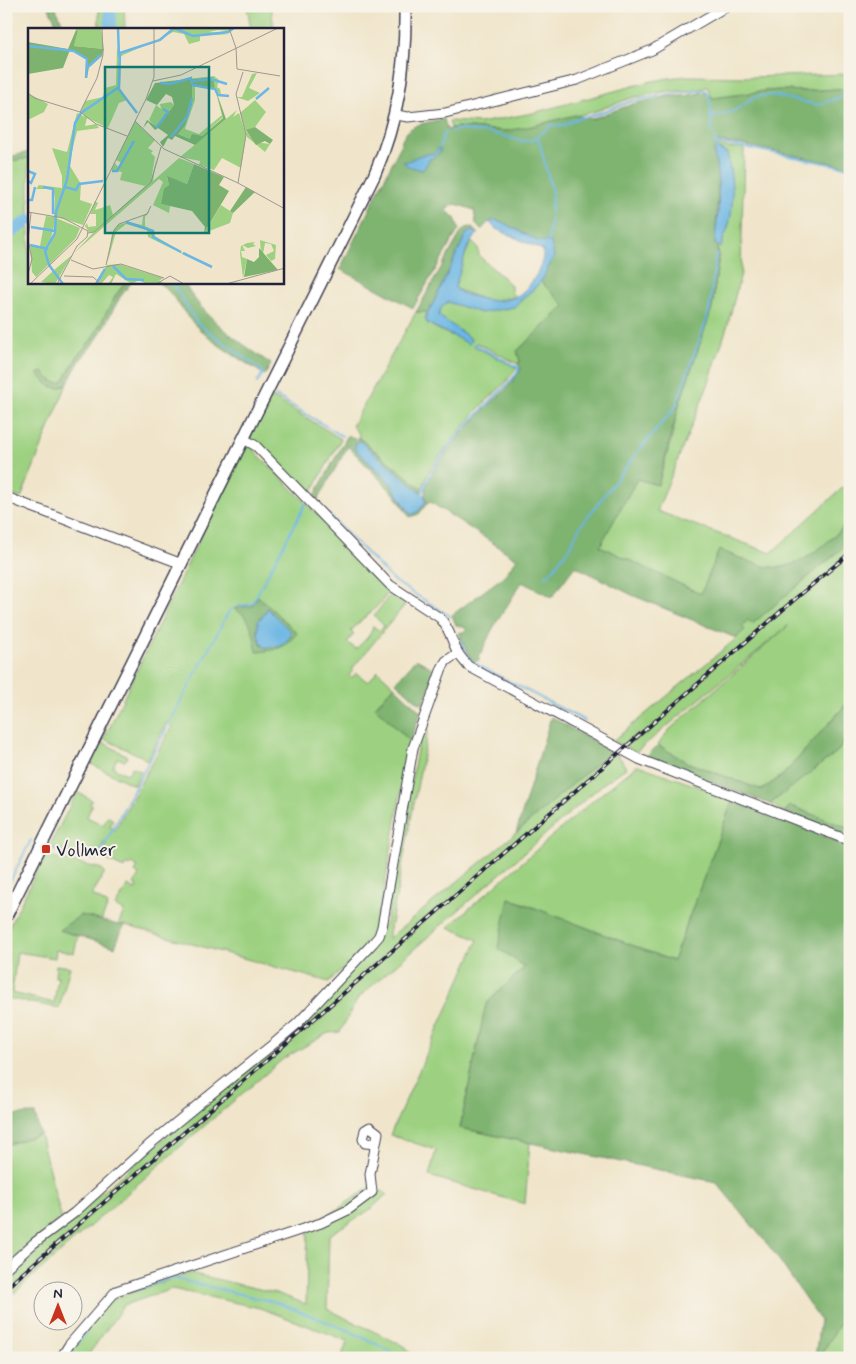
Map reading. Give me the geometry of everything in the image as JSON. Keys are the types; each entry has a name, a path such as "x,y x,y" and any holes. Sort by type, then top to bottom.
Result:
{"main road":[{"path":"6,916 374,176 396,115 404,60 405,6"}],"street":[{"path":"396,115 445,113 577,80 652,50 727,6"},
{"path":"244,439 256,446 390,585 446,624 458,652 468,666 638,759 850,841"},
{"path":"6,496 182,564"},
{"path":"6,1268 39,1238 74,1213 149,1145 290,1030 379,936 413,748 442,668 446,660 458,652"},
{"path":"62,1358 69,1345 116,1292 321,1223 348,1210 372,1192 370,1174 376,1144"}],"green space":[{"path":"48,6 55,6 65,28 59,28"},
{"path":"99,6 108,6 108,28 99,28"},
{"path":"111,6 124,6 125,28 112,28"},
{"path":"247,6 271,6 274,28 251,28"},
{"path":"850,74 850,88 764,91 713,99 707,87 693,91 669,91 631,98 593,112 506,131 451,128 449,121 480,123 533,113 648,82 686,76 748,77"},
{"path":"850,88 850,167 743,145 717,142 718,192 715,244 718,261 712,308 679,405 658,485 637,479 600,546 701,594 719,550 763,566 776,568 788,566 811,555 850,521 850,542 752,624 748,620 742,626 745,630 736,638 632,595 575,566 552,597 522,582 493,628 479,660 474,662 459,633 466,631 466,628 456,625 452,615 503,577 517,559 429,501 419,514 410,517 395,495 348,446 317,501 314,497 348,435 357,440 358,437 422,489 421,492 360,442 355,449 391,484 406,509 419,511 426,502 426,486 442,458 466,429 508,387 517,375 521,368 518,364 520,362 517,351 565,306 541,282 554,257 548,241 538,241 499,221 489,222 481,230 476,224 474,210 456,204 448,207 447,211 455,218 459,229 413,308 340,269 402,140 410,129 415,126 444,119 447,130 457,127 506,131 575,115 591,119 633,104 670,96 685,96 705,92 713,98 764,91"},
{"path":"717,145 730,148 744,148 741,273 728,324 708,385 657,511 771,553 850,481 850,521 811,555 788,566 776,568 763,566 719,550 701,594 599,546 637,479 658,485 679,405 712,308 719,255 717,247 721,246 731,215 730,187 722,150 718,149"},
{"path":"28,152 28,158 6,162 6,158"},
{"path":"28,158 28,219 6,234 6,162"},
{"path":"28,223 28,284 124,284 116,295 92,339 79,354 64,380 59,383 50,380 43,373 38,374 55,387 67,384 21,498 6,493 6,238"},
{"path":"471,227 476,231 466,234 428,312 416,312 462,231"},
{"path":"472,242 478,248 479,256 508,282 511,286 511,292 516,297 487,301 456,289 466,252"},
{"path":"541,282 566,306 541,328 518,364 477,343 474,344 474,346 517,368 505,383 479,408 441,454 429,472 422,489 358,437 359,434 352,426 416,312 428,312 426,315 427,323 443,332 452,336 470,338 439,316 446,303 502,309 514,307"},
{"path":"124,284 130,284 120,297 97,339 80,360 67,384 59,388 50,386 37,374 43,372 50,379 59,383 64,380 79,354 92,339 116,295"},
{"path":"160,284 185,284 192,296 212,318 271,364 265,375 204,334 192,322 165,287"},
{"path":"271,396 341,439 309,497 249,436"},
{"path":"246,442 390,588 382,601 351,631 354,634 347,642 356,649 369,636 373,626 380,631 384,626 374,616 393,591 408,601 349,675 352,678 356,673 368,682 378,671 394,686 375,707 410,741 378,924 370,941 329,982 124,925 118,925 124,911 115,906 128,886 135,890 137,886 134,884 139,875 135,872 138,867 132,863 130,866 126,864 124,868 100,857 107,844 104,842 97,856 94,857 49,847 77,792 92,800 87,817 103,825 108,816 113,820 110,827 115,830 172,726 167,722 147,761 141,756 104,739"},
{"path":"850,542 850,700 783,775 762,790 686,762 658,745 669,730 789,625 636,752 613,741 737,638 741,626 748,620 752,624"},
{"path":"258,596 297,633 280,648 257,652 249,622 240,612 234,609 252,606","holes":["266,610 262,646 257,632 260,618 265,614"]},
{"path":"416,659 436,670 423,704 418,702 396,682"},
{"path":"394,686 421,712 410,741 375,707"},
{"path":"850,700 850,732 838,751 770,804 646,757 658,745 686,762 762,790 783,775"},
{"path":"551,717 611,751 516,833"},
{"path":"423,729 428,730 388,939 611,751 621,759 626,768 604,783 358,998 340,1032 328,1033 283,1059 6,1300 6,1274 299,1024 386,923 418,744"},
{"path":"850,732 850,829 791,806 784,812 770,804 838,751"},
{"path":"102,742 127,757 125,761 117,758 113,767 128,774 132,767 141,771 134,785 91,764"},
{"path":"638,765 733,799 673,961 509,898 525,967 486,1004 460,1128 530,1143 525,1204 429,1176 436,1150 390,1135 478,940 448,927 596,798"},
{"path":"733,799 850,847 850,1307 819,1358 815,1358 820,1320 773,1251 716,1182 460,1128 486,1004 525,967 498,948 509,898 673,961"},
{"path":"791,806 850,829 850,838 784,812"},
{"path":"45,855 102,869 105,872 92,895 108,905 101,921 81,915 60,930 78,936 74,953 56,950 55,958 17,952 12,993 54,1003 58,977 55,977 56,965 70,967 59,1008 6,998 6,933"},
{"path":"81,915 124,925 115,947 59,930"},
{"path":"35,1114 40,1134 6,1145 6,1115"},
{"path":"40,1134 61,1217 6,1266 6,1145"},
{"path":"372,1186 387,1194 371,1209 329,1235 327,1309 406,1347 413,1358 350,1358 342,1355 348,1341 260,1308 172,1289 124,1305 86,1358 63,1358 105,1304 118,1297 190,1273 276,1293 306,1304 308,1224 330,1214"},
{"path":"850,1307 850,1353 837,1358 819,1358"}],"water":[{"path":"440,147 440,152 429,160 423,170 407,166 403,161 406,162 418,156 434,153"},
{"path":"718,149 727,153 732,188 731,216 721,247 715,244 719,198 714,151"},
{"path":"495,220 538,241 551,242 554,257 541,282 514,307 481,313 448,302 443,306 439,316 470,338 469,344 427,323 425,318 466,234 472,231 479,233 471,241 467,249 455,287 462,293 489,300 512,298 527,288 536,276 542,263 543,250 496,229 489,222"},
{"path":"360,441 425,496 426,501 419,511 412,515 391,484 355,449 355,444"},
{"path":"267,608 291,632 287,640 281,645 264,647 258,636 258,621 265,614"}],"waterway":[{"path":"110,6 111,28"},
{"path":"452,131 461,129 487,132 523,141 533,140 552,125 564,125 578,118 591,116 632,101 705,90 708,93 710,104 712,133"},
{"path":"710,117 732,112 753,97 772,95 817,105 850,94"},
{"path":"440,147 443,135 446,133"},
{"path":"538,137 552,191 551,213"},
{"path":"715,138 717,151"},
{"path":"715,143 850,168"},
{"path":"548,241 551,218"},
{"path":"6,236 28,221"},
{"path":"545,576 549,575 570,547 579,528 676,406 707,319 716,254"},
{"path":"173,284 197,323 261,370 263,373 257,383"},
{"path":"422,494 429,477 450,445 476,415 517,374 519,368 474,344"},
{"path":"276,396 342,436"},
{"path":"238,606 252,604 306,503"},
{"path":"323,509 394,581 450,616"},
{"path":"49,849 94,859 98,857 229,611 233,608"},
{"path":"460,639 467,656 474,663 585,721"},
{"path":"6,889 31,840"},
{"path":"131,1291 168,1279 177,1279 278,1303 350,1331 390,1351 397,1358"},
{"path":"71,1351 87,1331"}],"railway":[{"path":"6,1288 850,553"}],"place":[{"name":"Vollmer","path":"46,849"}]}
